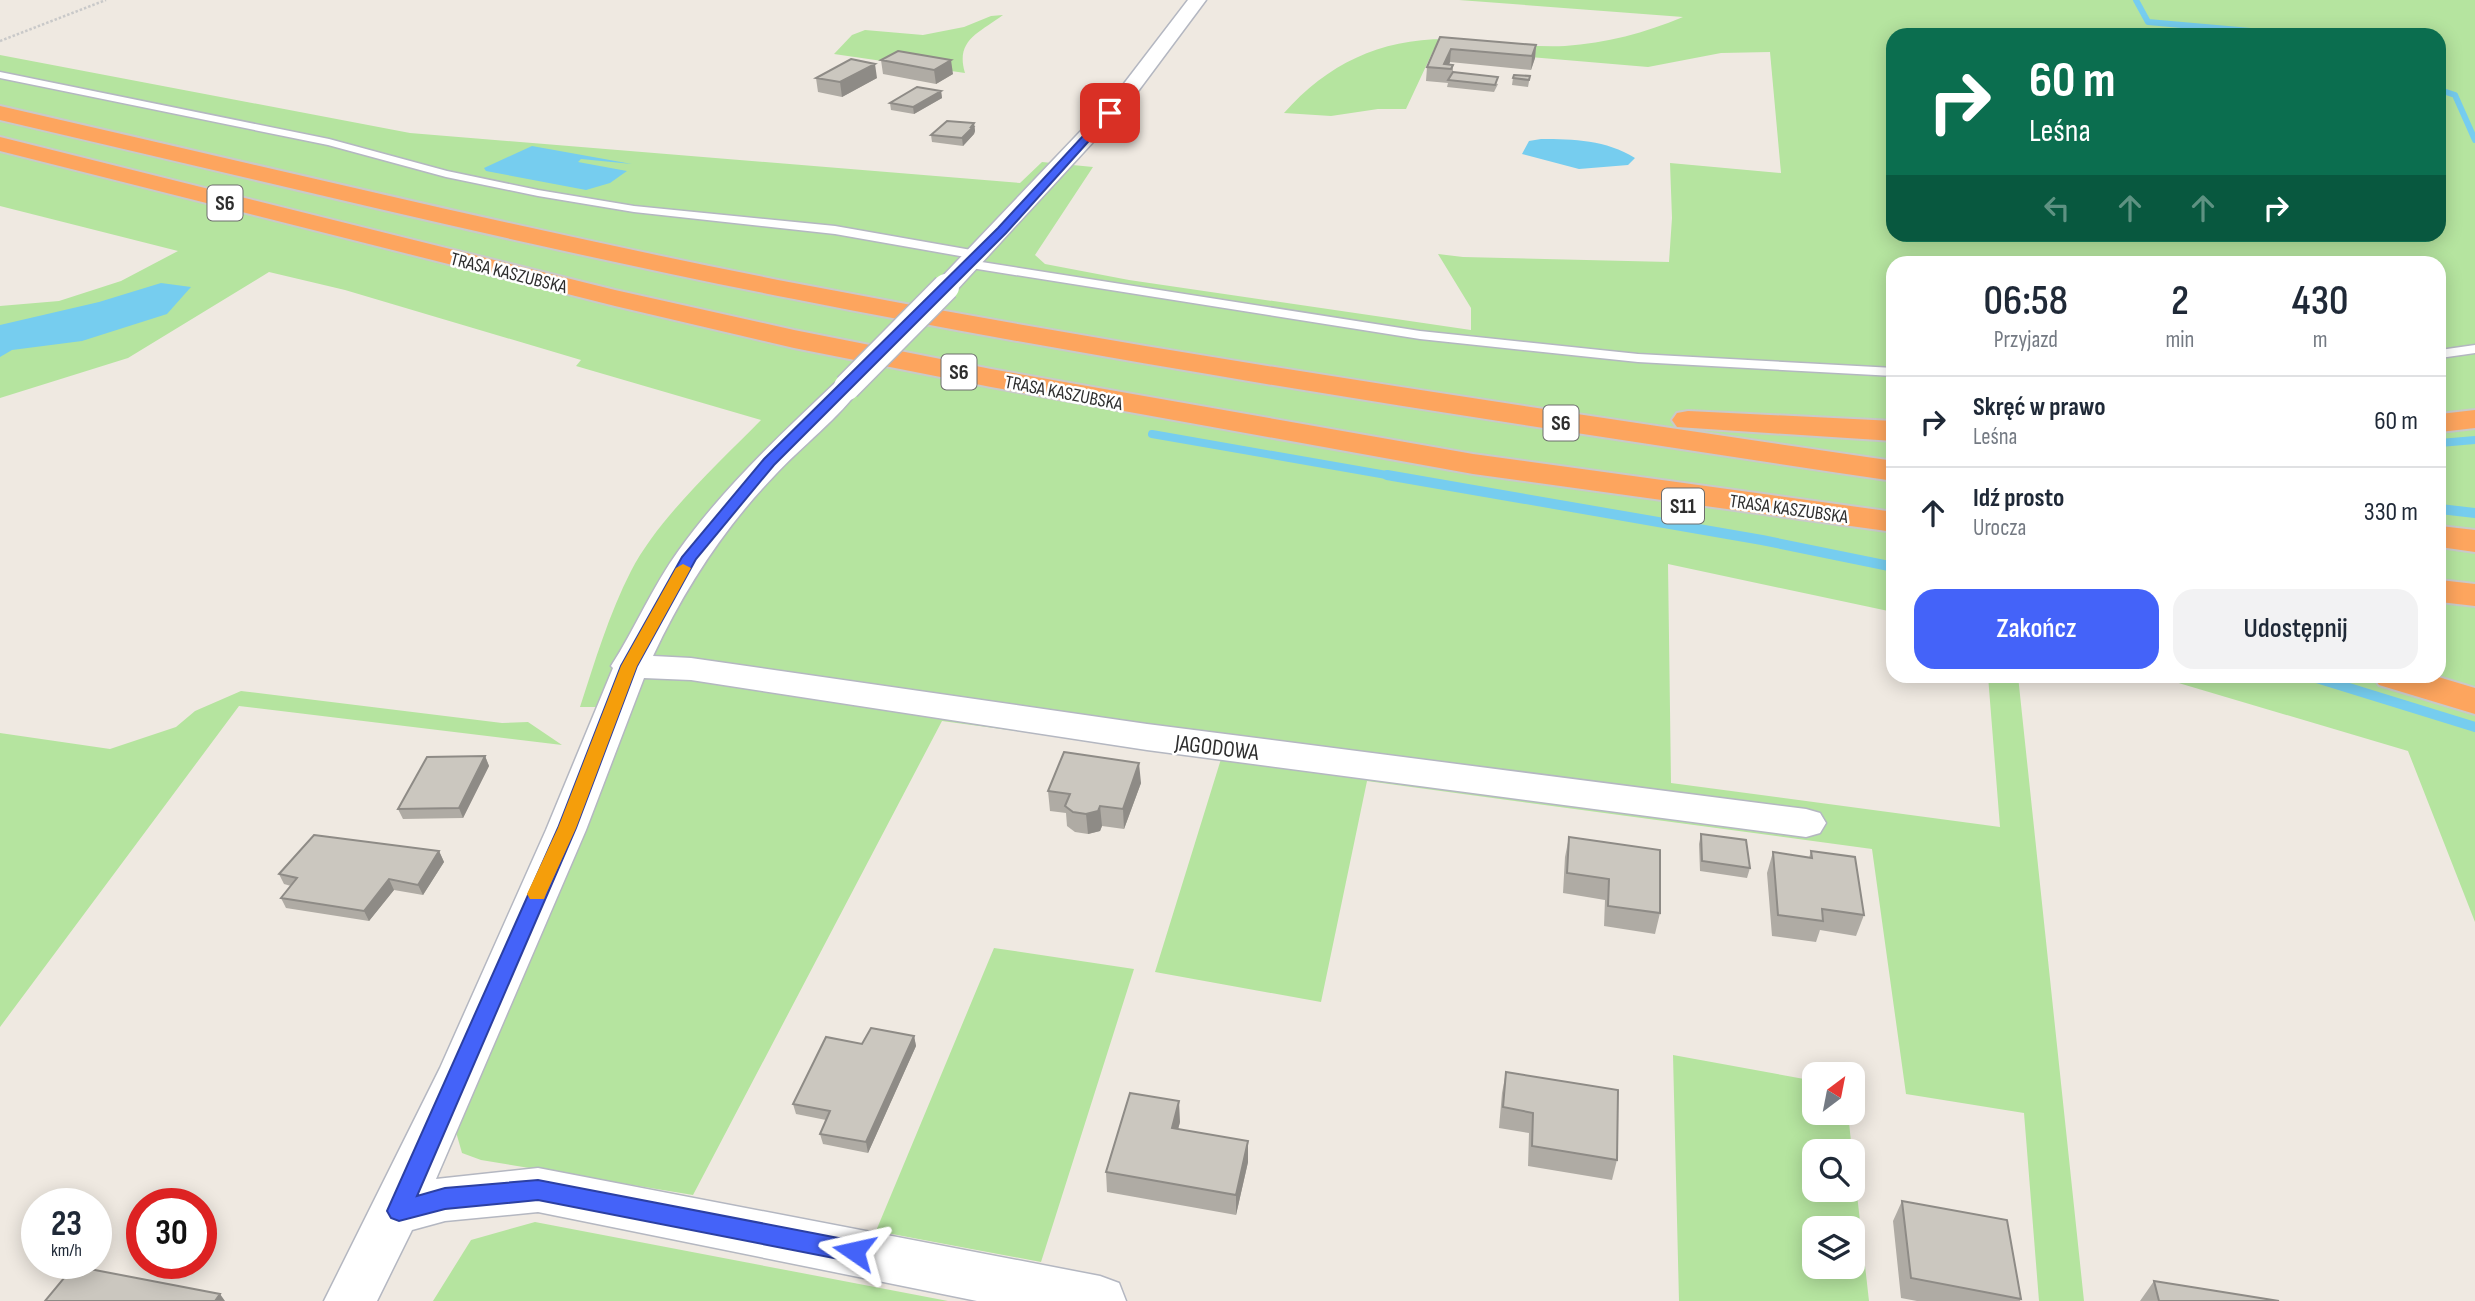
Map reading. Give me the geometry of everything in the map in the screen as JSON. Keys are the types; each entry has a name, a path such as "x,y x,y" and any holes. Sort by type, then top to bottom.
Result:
{"highway":[{"name":"TRASA KASZUBSKA","path":"0,113 781,288 1230,368 1621,433 1886,470"},
{"name":"TRASA KASZUBSKA","path":"0,145 371,239 794,339 1159,410 1473,464 1886,521"},
{"path":"1230,368 1616,413 1886,430"},
{"path":"2446,422 2475,419"},
{"name":"S11","path":"1473,464 1886,544"},
{"path":"2446,538 2475,541"},
{"path":"2446,592 2475,595"},
{"path":"2416,683 2475,701"}],"street":[{"path":"350,1301 399,1211 567,828 629,666 690,557 769,462 973,260 1061,167 1123,97 1197,0"},
{"name":"JAGODOWA","path":"629,666 691,669 1147,737 1806,823"},
{"path":"399,1211 445,1199 538,1190 1100,1301"}],"lane":[{"path":"0,75 265,128 446,174 538,192 634,209 835,230 973,260 1433,337 1638,358 1886,372"},
{"path":"2446,353 2475,349"}],"path":[{"path":"0,41 106,0"}],"green space":[{"path":"1459,0 2475,0 2475,922 2408,751 2179,683 2446,683 2446,256 1886,256 1886,611 1668,564 1671,783 2000,827 1989,683 2019,683 2084,1301 2039,1301 2024,1113 1906,1094 1872,849 1367,781 1321,1002 1155,972 1221,759 942,721 693,1195 481,1160 462,1153 454,1125 628,707 580,707 616,604 631,571 657,531 691,491 761,420 576,366 581,360 345,290 269,272 128,358 0,398 0,306 59,301 121,281 178,251 0,206 0,55 410,133 1020,183 1042,162 1093,167 1035,255 1045,264 1129,280 1471,330 1471,308 1438,254 1463,257 1669,262 1672,218 1670,163 1781,173 1770,52 1721,53 1648,67 1434,49 1406,109 1378,109 1331,116 1284,113 1301,95 1339,67 1381,48 1428,40 1453,39 1565,46 1654,28 1683,17"},
{"path":"1003,15 971,38 966,45 963,53 965,73 834,54 852,35 865,30 923,35 964,27 991,16"},
{"path":"241,691 502,723 528,722 562,745 239,706 0,1027 0,733 110,749 176,727 195,711"},
{"path":"994,948 1134,969 1041,1262 876,1231"},
{"path":"1673,1055 1802,1079 1802,1125 1849,1125 1851,1139 1802,1139 1802,1202 1858,1202 1859,1216 1802,1216 1802,1279 1865,1279 1865,1266 1869,1301 1679,1301"},
{"path":"535,1222 948,1301 433,1301 471,1240"}],"water":[{"path":"1541,139 1601,144 1635,158 1628,165 1579,169 1522,154 1529,141"},
{"path":"532,146 632,164 581,159 578,162 627,171 610,183 586,190 486,171 484,168"},
{"path":"161,283 191,287 167,314 82,341 12,350 0,357 0,325 99,302"}],"building":[{"path":"1440,37 1536,45 1532,56 1451,49 1444,64 1453,65 1451,69 1427,67"},
{"path":"898,51 951,60 934,70 881,60"},
{"path":"851,59 875,64 840,82 816,78"},
{"path":"1453,72 1498,77 1495,85 1448,80"},
{"path":"1514,75 1530,76 1529,80 1513,78"},
{"path":"917,87 941,91 913,107 890,103"},
{"path":"947,121 974,123 962,138 931,135"},
{"path":"1064,752 1139,763 1123,809 1100,806 1098,811 1086,814 1073,812 1065,806 1070,794 1048,791"},
{"path":"485,756 459,808 398,809 427,757"},
{"path":"1701,834 1746,840 1750,868 1702,861"},
{"path":"314,835 439,851 418,885 389,879 364,911 281,898 297,878 279,874"},
{"path":"1569,837 1660,850 1660,913 1608,906 1609,879 1567,873"},
{"path":"1811,851 1855,857 1864,915 1822,909 1823,921 1778,915 1773,852 1812,858"},
{"path":"871,1028 914,1036 866,1142 820,1134 830,1111 793,1104 826,1037 862,1044"},
{"path":"1506,1072 1618,1090 1617,1160 1532,1146 1533,1113 1503,1107"},
{"path":"1130,1093 1179,1101 1172,1128 1248,1141 1236,1195 1106,1172"},
{"path":"1902,1201 2007,1220 2021,1299 1911,1278"},
{"path":"112,1273 126,1276 126,1279 142,1279 220,1294 215,1301 45,1301 63,1279 112,1279"},
{"path":"2154,1281 2279,1301 2159,1301"}],"waterway":[{"path":"2136,0 2148,22 2216,28"},
{"path":"2446,92 2455,95 2475,140"},
{"path":"1152,434 1398,477"},
{"path":"2446,442 2475,440"},
{"path":"1387,475 1762,540 1886,565"},
{"path":"2446,510 2475,513"},
{"path":"2333,683 2475,727"}],"slow traffic":[{"path":"537,894 567,828 629,666 683,568"}],"route":[{"path":"854,1251 538,1190 445,1199 399,1211 567,828 629,666 690,557 769,462 1002,230 1110,113"}]}
